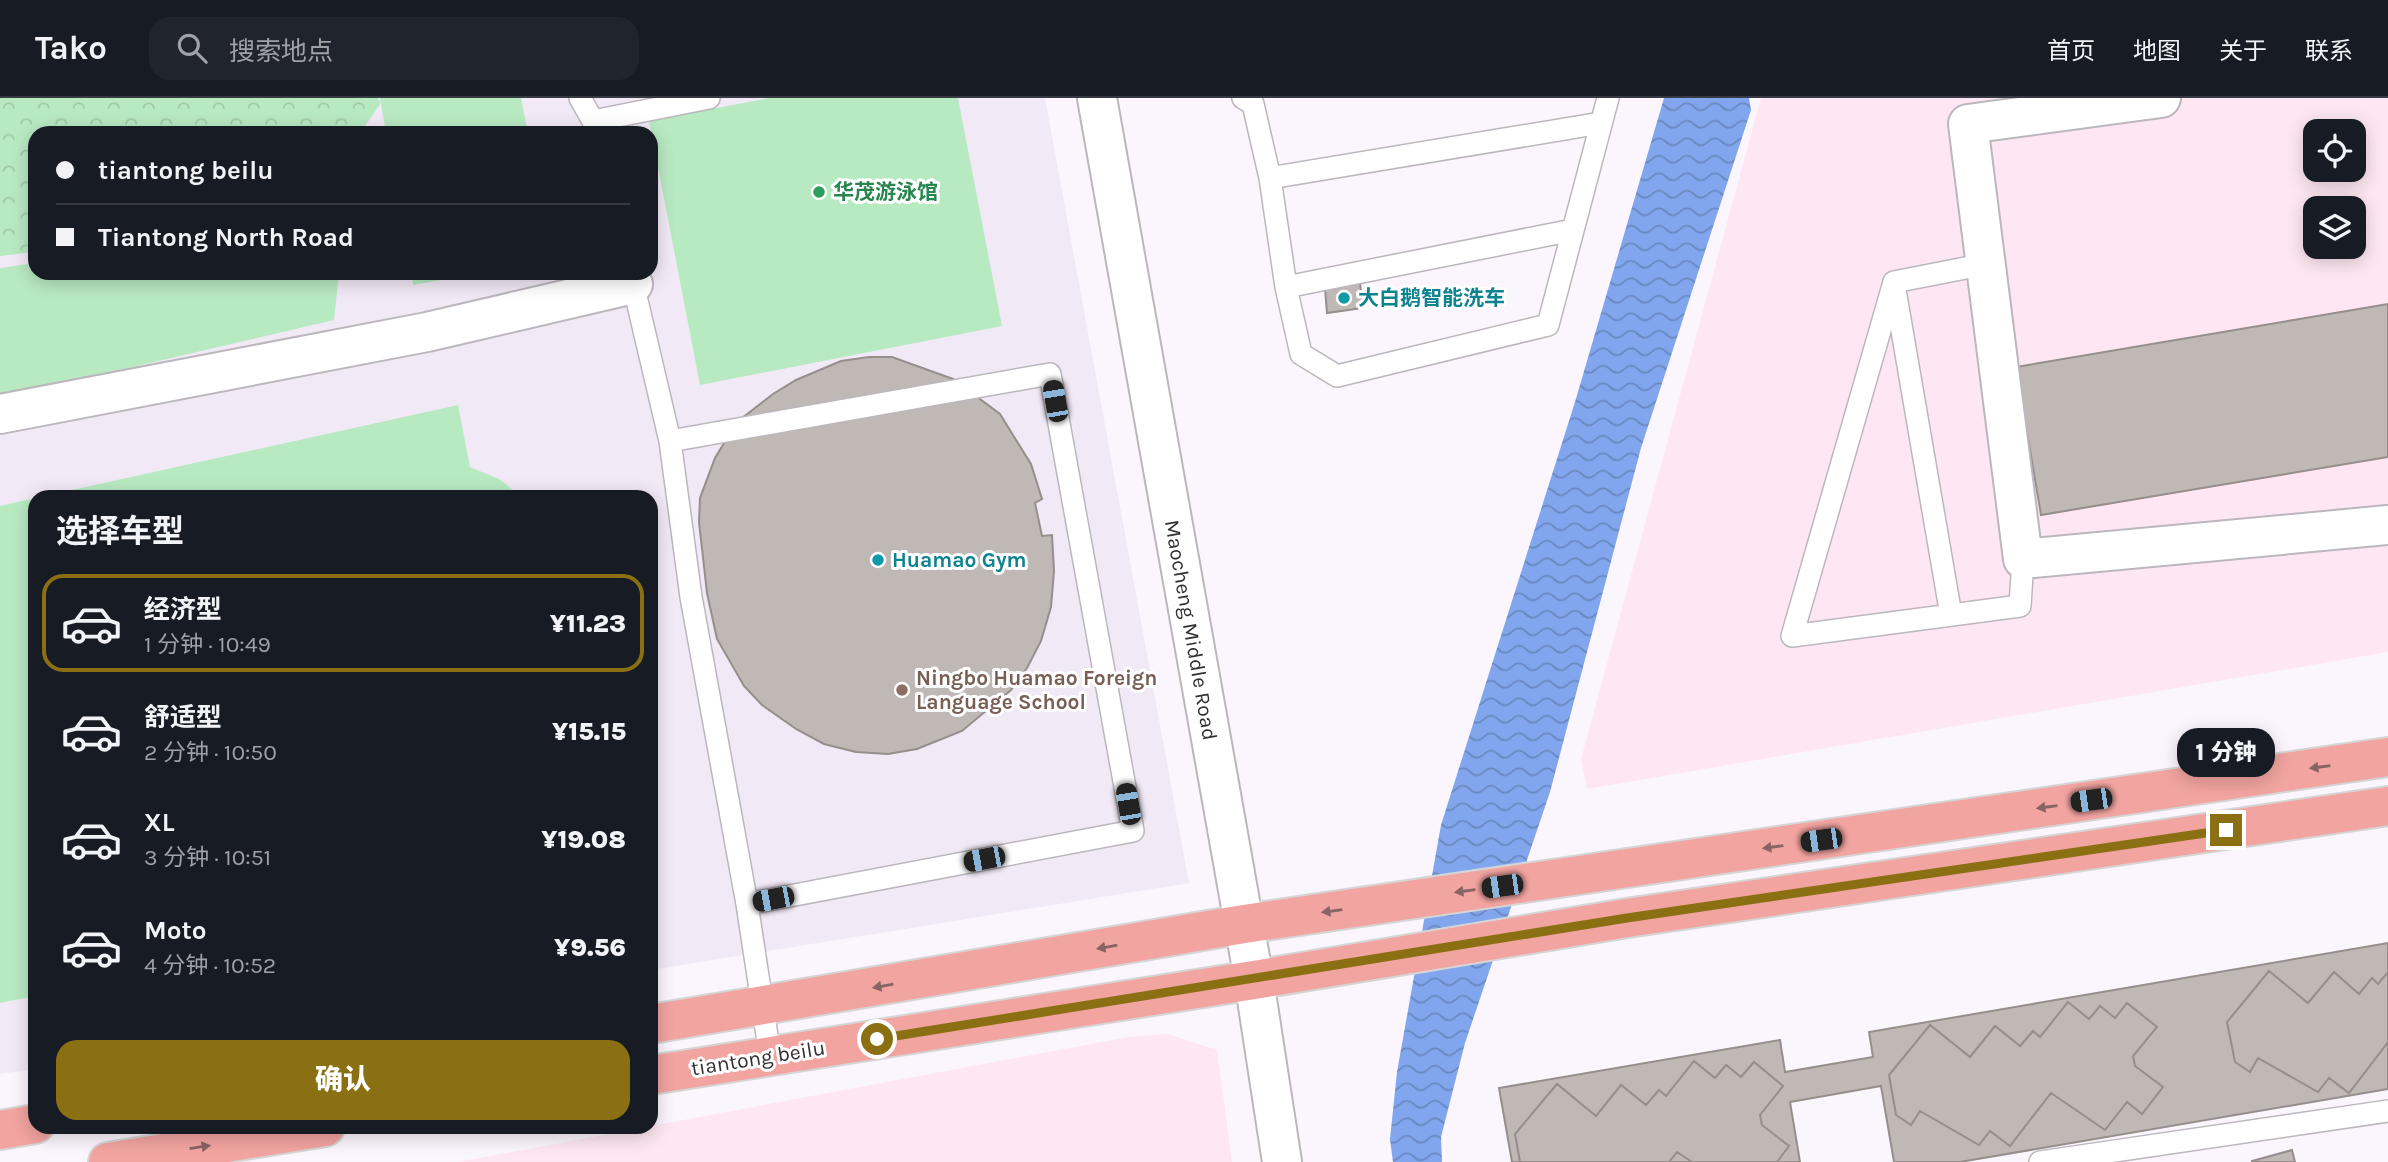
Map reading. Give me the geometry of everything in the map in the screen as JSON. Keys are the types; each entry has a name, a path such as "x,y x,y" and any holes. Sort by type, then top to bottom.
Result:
{"main road":[{"path":"658,1023 1244,924 2388,757"},
{"name":"tiantong beilu","path":"658,1073 1254,980 1627,918 2388,806"},
{"path":"0,1130 28,1125"},
{"path":"116,1161 282,1134"}],"street":[{"name":"Maocheng Middle Road","path":"1097,98 1254,980 1282,1162"},
{"path":"2161,98 1969,124 2023,559 2388,524"},
{"path":"0,414 427,332 628,280"}],"lane":[{"path":"580,98 594,126"},
{"path":"598,126 709,98"},
{"path":"1243,98 1253,104 1270,178 1286,287 1301,354 1337,376 1548,325 1608,98"},
{"path":"1270,178 1601,123"},
{"path":"1286,287 1573,230"},
{"path":"1894,282 1986,264"},
{"path":"632,280 670,441 691,597 747,904 770,1055"},
{"path":"1894,282 1792,636 2020,606 2023,559"},
{"path":"1894,282 1951,615"},
{"path":"670,441 1050,374 1133,831 747,904"},
{"path":"2040,1162 2388,1111"}],"shaded area":[{"name":"Ningbo Huamao Foreign Language School","path":"0,98 1045,98 1189,883 658,969 658,490 28,490 28,1070 0,1074"},
{"path":"1761,98 2388,98 2388,652 1587,789 1581,759"},
{"path":"1168,1034 1217,1050 1232,1162 458,1162 608,1134 658,1134 658,1125 1128,1037"}],"green space":[{"path":"0,98 378,98 381,103 365,126 28,126 28,253 0,256"},
{"path":"380,98 521,98 527,126 385,126"},
{"name":"华茂游泳馆","path":"769,98 958,98 1002,326 700,385 658,168 658,126 650,126 649,121"},
{"path":"28,264 28,280 338,280 334,320 0,398 0,268"},
{"path":"412,280 441,280 413,285"},
{"path":"458,405 470,467 499,479 513,490 72,490"},
{"path":"28,500 28,997 0,1003 0,506"}],"water":[{"path":"1664,98 1749,98 1751,110 1641,448 1550,792 1465,1043 1441,1137 1442,1162 1393,1162 1390,1139 1397,1072 1441,825 1575,402"}],"building":[{"name":"大白鹅智能洗车","path":"1360,283 1363,308 1327,313 1325,288"},
{"path":"2388,304 2388,457 2041,515 2016,367"},
{"name":"Huamao Gym","path":"892,357 953,379 1000,414 1031,464 1042,499 1035,503 1042,536 1052,535 1054,571 1051,607 1041,641 1027,668 1011,690 962,731 917,749 888,754 856,752 824,744 796,729 762,705 744,686 717,639 707,593 699,522 700,498 715,458 737,422 796,380 841,361"},
{"path":"2388,943 2388,1089 1960,1162 1894,1162 1881,1086 1790,1102 1800,1162 1512,1162 1499,1088 1780,1040 1785,1072 1873,1057 1869,1032"},
{"path":"2269,971 2308,1003 2334,972 2359,994 2372,978 2378,984 2388,972 2388,1042 2349,1093 2329,1078 2318,1092 2258,1058 2250,1072 2235,1062 2227,1022"},
{"path":"2068,1002 2089,1019 2100,1006 2115,1018 2127,1003 2157,1027 2133,1056 2135,1066 2163,1087 2142,1114 2127,1102 2105,1130 2051,1093 2010,1146 1990,1131 1979,1145 1920,1111 1911,1125 1896,1115 1889,1075 1930,1025 1970,1057 1995,1026 2020,1046 2033,1031 2040,1037"},
{"path":"1694,1061 1715,1078 1726,1065 1741,1077 1754,1062 1783,1086 1760,1115 1762,1125 1789,1146 1777,1162 1692,1162 1677,1152 1669,1162 1520,1162 1515,1134 1557,1084 1596,1116 1621,1085 1646,1105 1659,1090 1666,1096"},
{"path":"2292,1150 2295,1162 2252,1162 2252,1161"}],"place":[{"name":"华茂游泳馆","path":"819,192"},
{"name":"大白鹅智能洗车","path":"1344,298"},
{"name":"Huamao Gym","path":"878,560"},
{"name":"Ningbo Huamao Foreign Language School","path":"902,690"}],"route":[{"path":"877,1039 1627,918 2226,830"}]}
